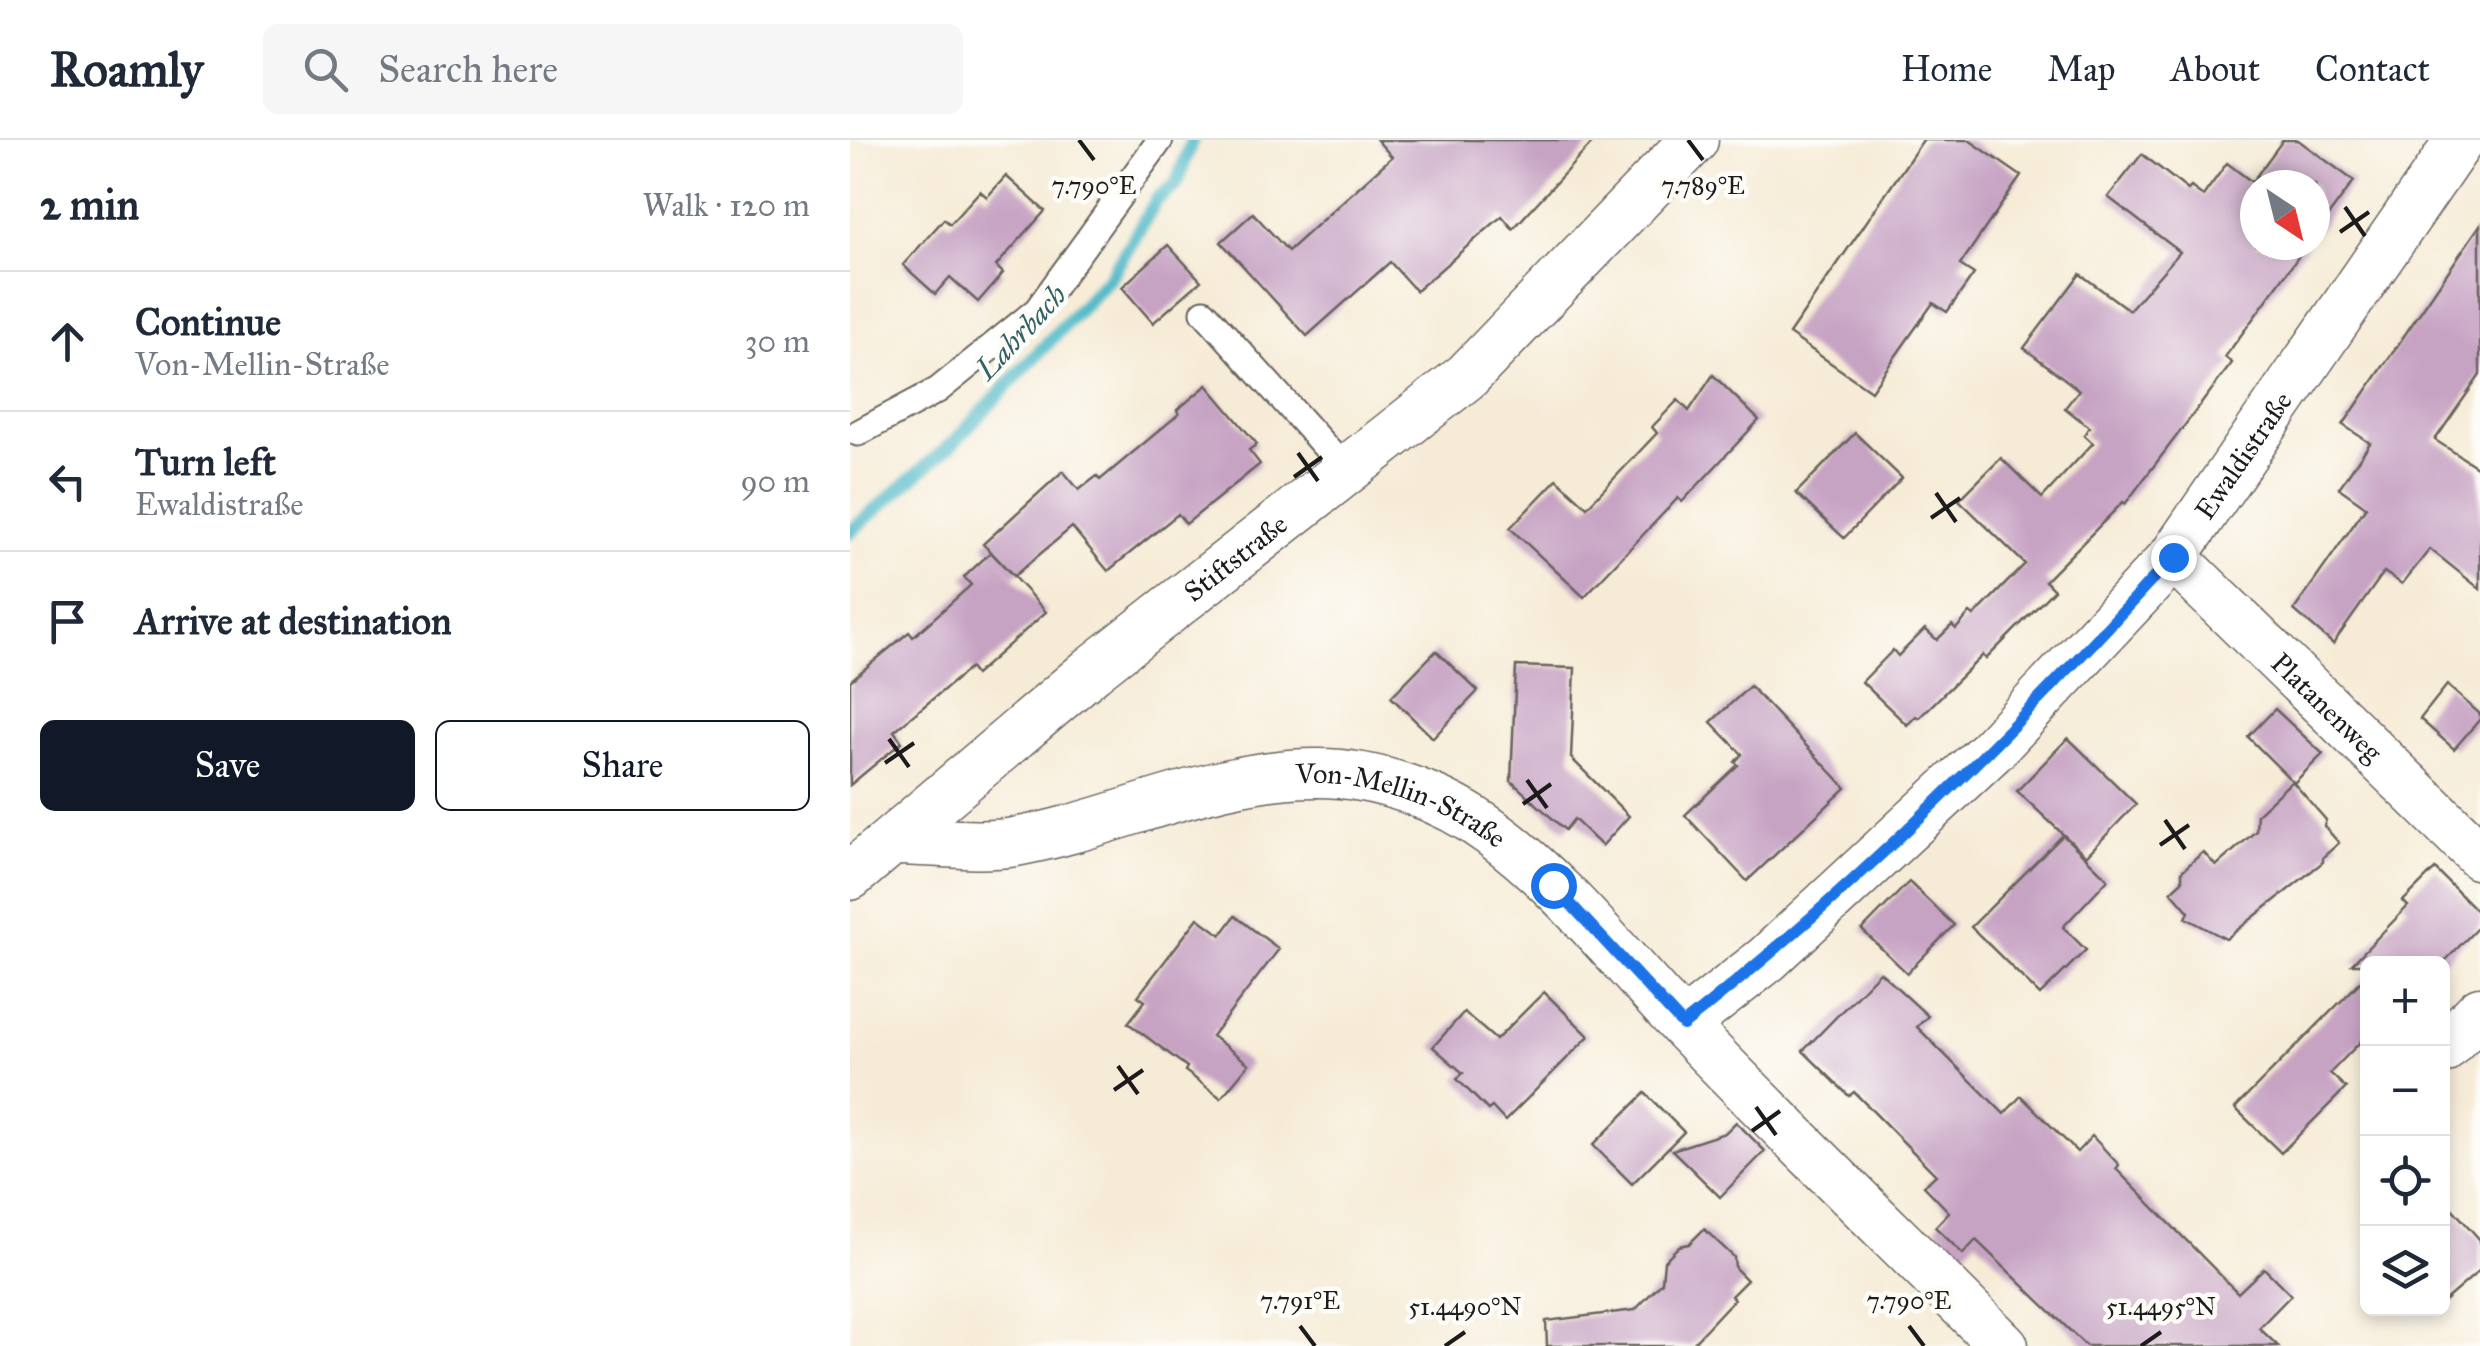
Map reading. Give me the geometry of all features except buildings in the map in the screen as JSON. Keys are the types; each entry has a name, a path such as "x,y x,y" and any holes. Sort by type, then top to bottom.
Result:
{"street":[{"name":"Stiftstraße","path":"850,876 1092,670 1467,376 1694,140"},
{"name":"Ewaldistraße","path":"1683,1025 1767,958 1978,764 2173,557 2460,140"},
{"name":"Platanenweg","path":"2173,557 2480,856"},
{"name":"Von-Mellin-Straße","path":"894,841 1011,843 1116,817 1235,780 1317,772 1386,783 1443,804 1491,832 1553,885 1683,1025 2004,1346"},
{"path":"2446,1046 2480,1010"}],"lane":[{"path":"858,433 938,390 1037,310 1160,140"},
{"path":"1204,312 1347,471"}],"waterway":[{"name":"Lahrbach","path":"850,532 953,443 1110,277 1157,199 1176,185 1192,140"}],"route":[{"path":"1553,885 1683,1025 1767,958 1991,751 2173,557"}]}
